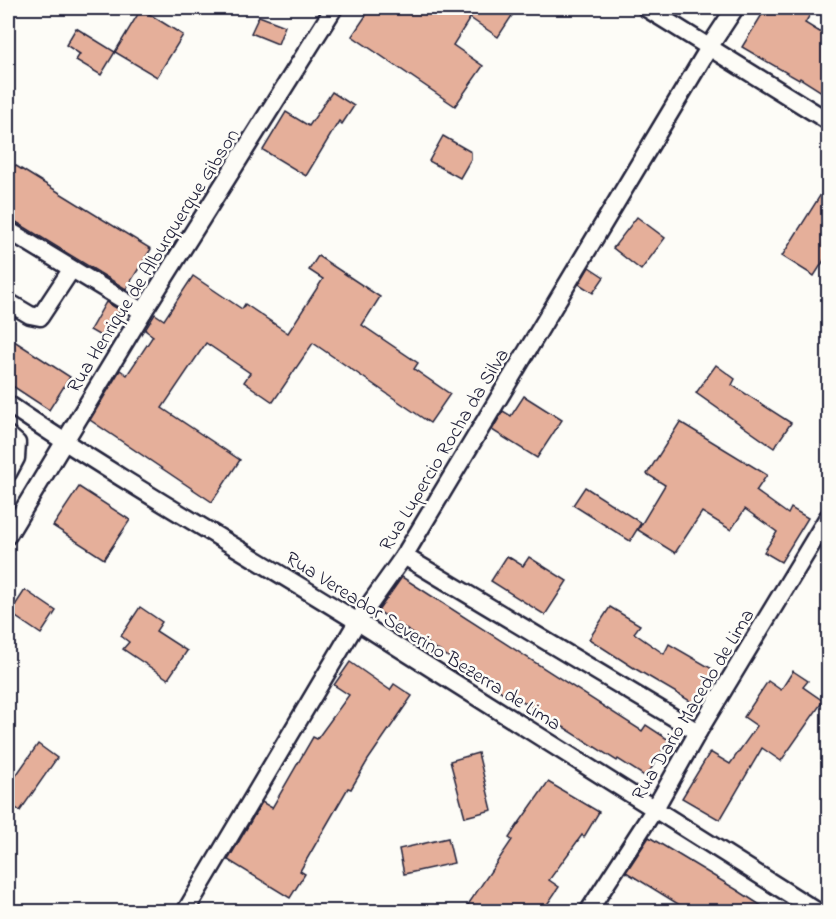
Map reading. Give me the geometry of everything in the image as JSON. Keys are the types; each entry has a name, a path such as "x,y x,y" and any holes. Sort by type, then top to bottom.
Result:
{"street":[{"name":"Rua Henrique de Alburquerque Gibson","path":"8,535 143,312 334,8"},
{"path":"646,8 828,121"},
{"name":"Rua Lupercio Rocha da Silva","path":"185,912 357,622 404,556 735,8"},
{"path":"8,230 143,312"},
{"path":"8,302 30,315 40,316 71,270"},
{"name":"Rua Vereador Severino Bezerra de Lima","path":"8,404 64,442 357,622 818,912"},
{"path":"8,435 14,439 18,450 8,473"},
{"name":"Rua Dario Macedo de Lima","path":"588,912 654,810 698,732 828,517"},
{"path":"404,556 698,732"}],"building":[{"path":"371,8 517,8 498,37 470,18 453,45 483,66 455,106 352,36"},
{"path":"766,8 814,8 805,23 828,37 828,96 742,47"},
{"path":"141,9 183,35 157,77 115,52"},
{"path":"259,16 285,26 278,44 251,33"},
{"path":"76,28 115,52 101,75 76,60 80,54 66,45"},
{"path":"332,92 354,106 342,124 339,121 306,176 263,150 286,112 309,126"},
{"path":"443,136 471,152 471,159 460,178 429,161"},
{"path":"8,161 151,249 126,289 8,217"},
{"path":"828,183 828,254 814,276 782,256"},
{"path":"637,217 665,238 641,270 613,248"},
{"path":"318,256 380,297 362,325 418,363 414,369 450,394 430,423 313,343 273,402 244,382 250,373 206,343 162,408 240,460 212,502 90,420 120,370 127,375 153,336 145,330 155,314 164,320 193,276 242,309 245,304 288,333 323,279 309,270"},
{"path":"589,267 604,277 593,293 579,284"},
{"path":"106,302 120,310 104,338 90,330"},
{"path":"8,337 70,377 49,410 8,383"},
{"path":"716,365 735,379 732,385 791,423 774,448 696,393"},
{"path":"524,396 562,420 537,458 492,430 503,411 511,416"},
{"path":"680,422 767,475 756,491 788,514 791,508 808,518 781,562 764,552 777,532 745,509 731,530 702,512 675,553 638,530 665,485 647,474"},
{"path":"79,487 130,520 104,559 53,526"},
{"path":"585,487 641,523 630,541 573,505"},
{"path":"507,556 523,566 529,557 567,581 545,615 491,581"},
{"path":"402,577 642,731 646,725 669,740 646,777 513,695 511,698 378,611"},
{"path":"25,590 56,611 41,634 10,613"},
{"path":"140,607 162,622 156,631 187,651 168,679 123,649 129,642 121,636"},
{"path":"610,607 640,625 634,633 664,654 669,644 714,670 695,704 589,639"},
{"path":"350,662 390,690 394,684 412,696 351,789 348,788 300,871 305,874 290,898 228,860 262,802 272,808 313,737 317,739 349,695 334,685"},
{"path":"793,671 808,681 803,687 823,701 781,761 762,748 720,820 682,798 710,752 730,764 757,726 744,717 768,681 781,690"},
{"path":"38,744 57,758 20,811 8,802 8,787"},
{"path":"478,753 492,810 465,817 450,761"},
{"path":"548,782 599,812 584,837 582,835 549,880 559,887 542,912 463,912 512,840 509,838"},
{"path":"649,837 771,912 691,912 626,872"},
{"path":"448,838 454,863 404,874 399,849"}]}
